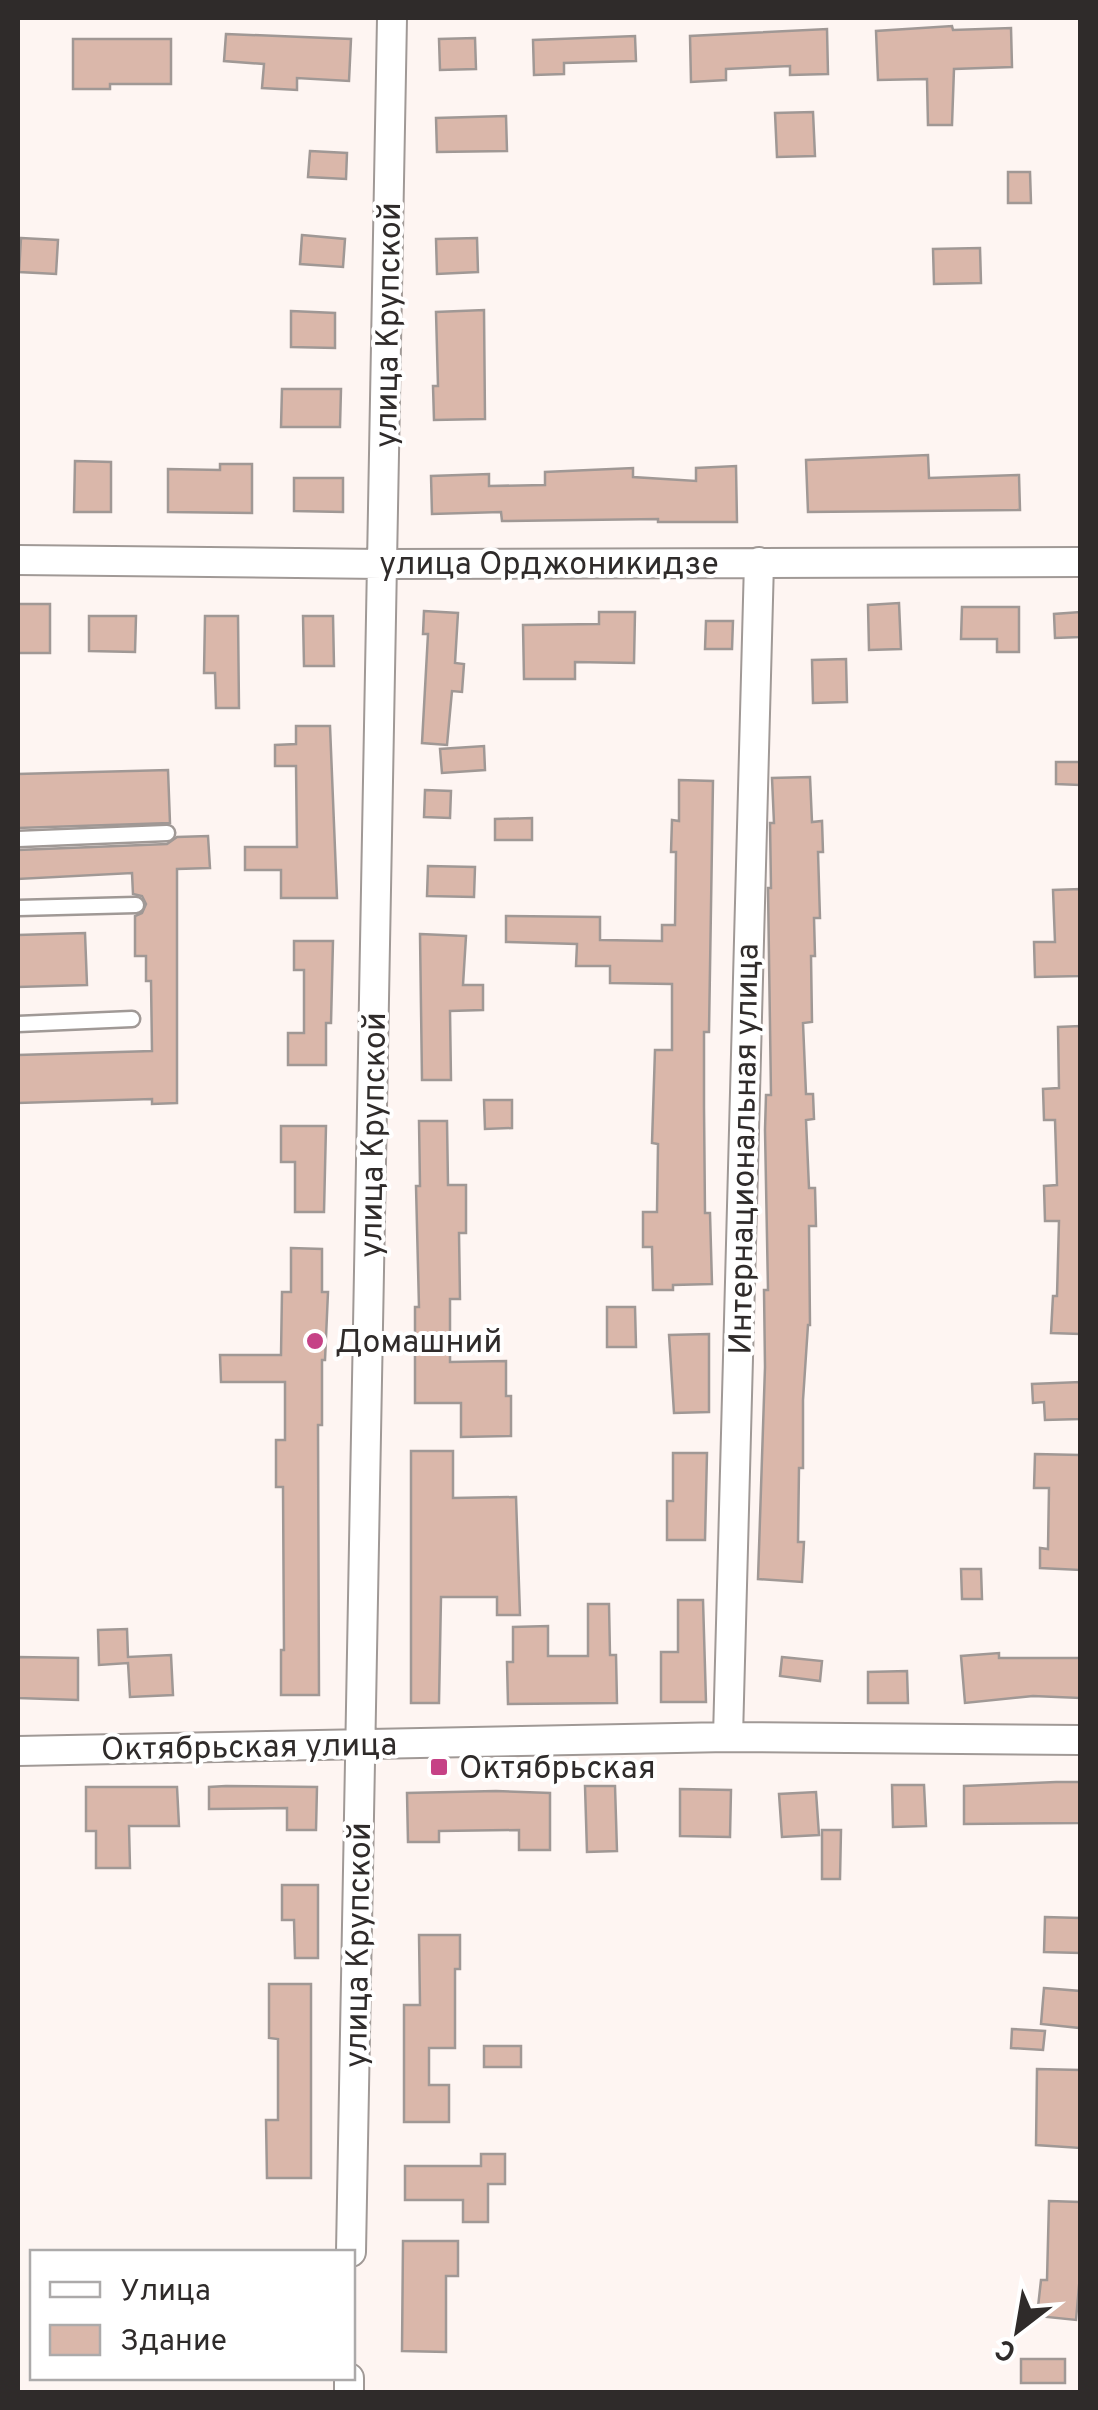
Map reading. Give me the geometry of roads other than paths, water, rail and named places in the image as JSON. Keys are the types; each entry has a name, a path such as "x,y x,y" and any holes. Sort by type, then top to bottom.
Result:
{"street":[{"name":"улица Крупской","path":"352,2250 392,18"},
{"name":"улица Орджоникидзе","path":"18,560 382,564 1080,562"},
{"name":"Интернациональная улица","path":"728,1736 759,562"},
{"name":"Октябрьская улица","path":"18,1751 728,1736 1080,1740"}],"lane":[{"path":"18,839 166,832"},
{"path":"18,908 136,905"},
{"path":"18,1024 132,1019"}],"place":[{"name":"Домашний","path":"315,1341"},
{"name":"Октябрьская","path":"439,1767"}]}
